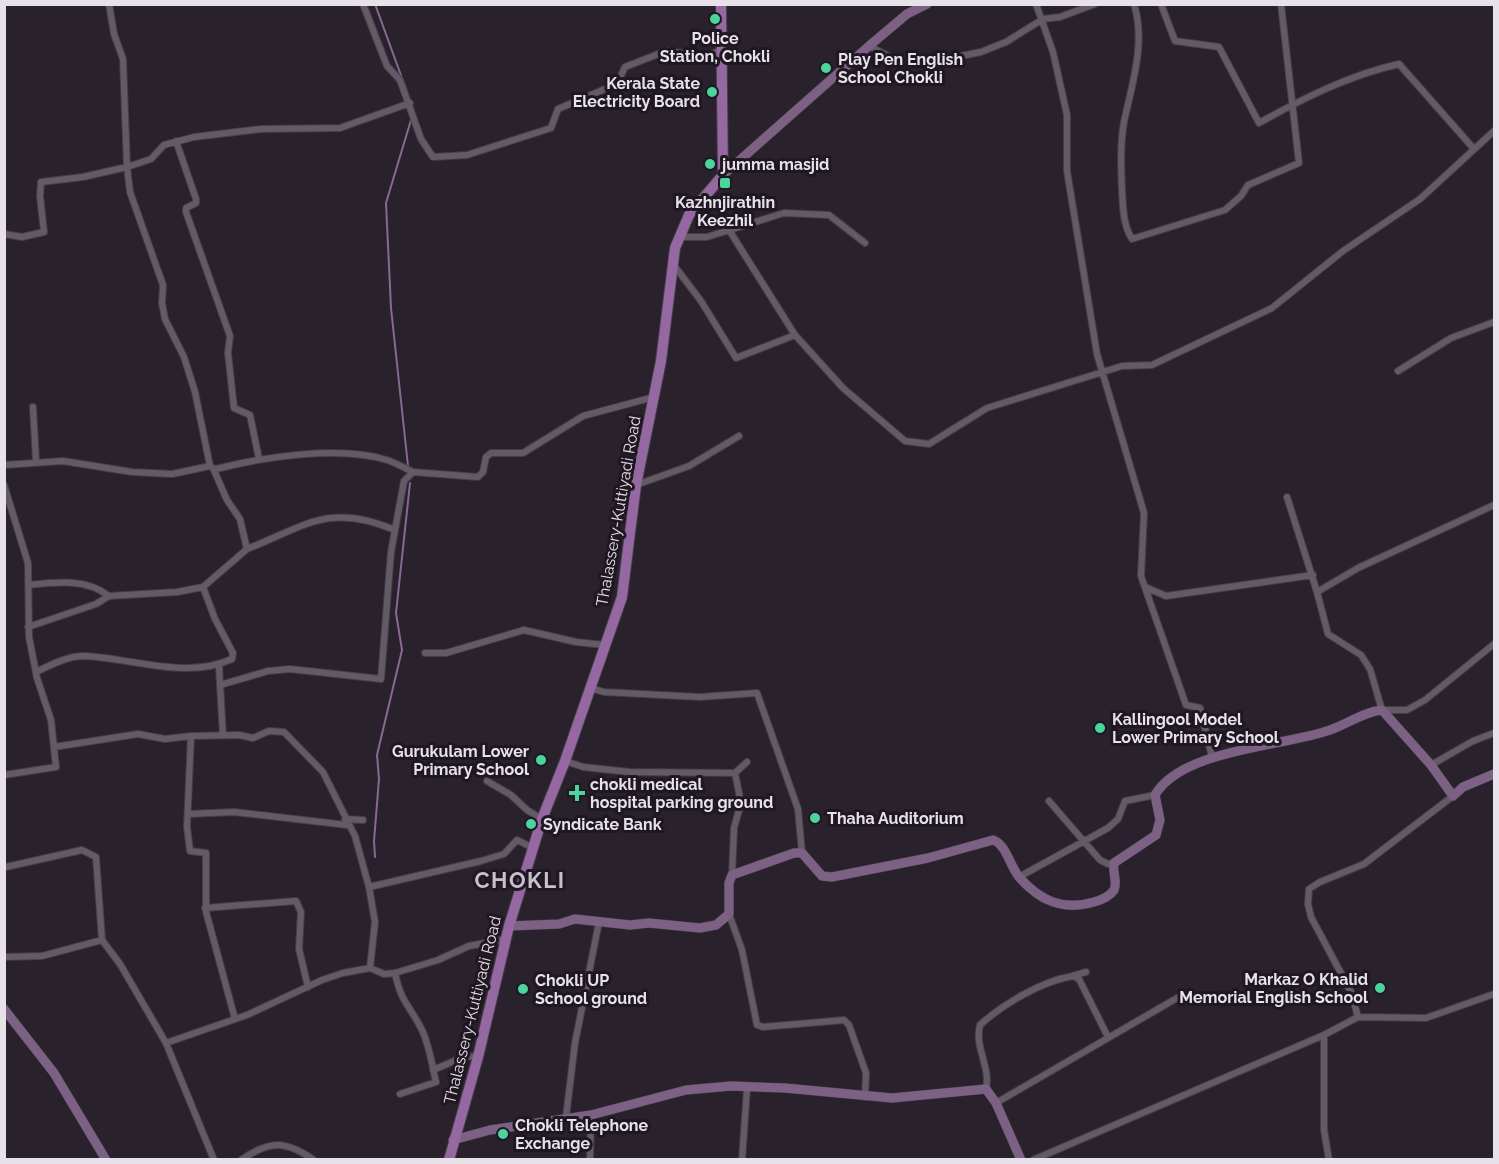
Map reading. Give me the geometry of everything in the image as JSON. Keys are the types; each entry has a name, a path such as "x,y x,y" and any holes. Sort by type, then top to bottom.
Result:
{"main road":[{"path":"721,4 724,49 721,108 723,176"},
{"path":"723,176 869,46 907,14 921,6"},
{"name":"Thalassery-Kuttiyadi Road","path":"448,1160 478,1058 509,926 533,848 622,597 636,485 654,396 673,264 680,237 690,215 723,176"},
{"path":"509,926 559,924 575,920 700,928 716,925 729,914 729,883 732,875 802,853 822,876 832,877 928,858 993,840 1000,843 1019,877 1051,902 1065,906 1085,905 1111,894 1116,888 1114,863 1156,835 1160,820 1155,795 1163,782 1212,757 1329,730 1372,711 1382,710 1431,765 1453,796 1463,787 1494,774"},
{"path":"4,1009 54,1073 106,1160"},
{"path":"453,1140 490,1130 591,1115 687,1090 731,1086 747,1089 785,1088 865,1097 929,1097 986,1089 996,1103 1021,1160"}],"street":[{"path":"109,4 114,34 123,59 130,192 163,285 162,303 165,319 184,357 213,467 227,500 240,519 246,549"},
{"path":"363,4 387,66 400,80 411,105 421,140 433,156 467,155 551,128 558,108 617,84 625,68 666,51 706,56 724,49"},
{"path":"1036,4 1043,19 1067,115 1067,171 1097,354 1144,513 1141,576 1185,705 1200,708 1212,757"},
{"path":"869,46 896,60 951,58 989,49 1043,19 1060,18 1095,4"},
{"path":"1161,4 1175,41 1219,47 1259,123 1293,104 1373,70 1398,64 1474,149"},
{"path":"1136,5 1137,72 1124,124 1121,157 1122,202 1126,230 1132,239 1225,210 1241,196 1248,184 1299,163 1281,4"},
{"path":"4,234 22,237 44,232 40,196 41,182 83,177 127,167 151,159 164,145 194,137 261,129 339,128 411,105"},
{"path":"729,230 795,335 843,388 905,441 929,444 987,408 1122,366 1152,365 1272,308 1343,251 1420,199 1494,131"},
{"path":"176,141 196,199 196,203 186,208 186,212 230,336 228,353 234,408 250,415 260,459"},
{"path":"680,237 707,237 784,213 829,215 865,243"},
{"path":"673,264 701,301 736,358 795,335"},
{"path":"1398,371 1451,338 1494,322"},
{"path":"4,465 36,461 63,461 132,472 172,474 260,459 308,455 364,456 388,460 413,472 478,477 483,472 486,456 491,453 523,453 583,416 654,396"},
{"path":"33,407 36,461"},
{"path":"636,485 690,466 739,436"},
{"path":"220,685 268,671 290,669 381,679 395,530 404,481 413,472"},
{"path":"4,484 23,545 29,585 28,627 36,672 51,720 56,767 4,775"},
{"path":"1287,497 1313,575 1328,634 1361,656 1370,669 1382,710 1407,710 1425,700 1494,644"},
{"path":"1317,592 1358,568 1494,505"},
{"path":"28,627 96,604 109,596 177,592 203,587 246,549 296,526 331,516 370,520 395,530"},
{"path":"1145,587 1166,596 1313,575"},
{"path":"29,585 63,582 93,586 109,596"},
{"path":"36,672 58,661 84,656 171,668 219,665 232,659 233,653 215,619 203,587"},
{"path":"425,653 446,652 524,630 576,642 605,645"},
{"path":"219,665 223,735"},
{"path":"590,688 604,692 700,698 757,693 798,809 802,853"},
{"path":"54,747 138,734 165,739 223,735 253,738 269,731 284,732 323,771 346,822 355,836 369,887 375,922 370,968"},
{"path":"1431,765 1473,741 1494,734"},
{"path":"191,736 190,851 206,853 208,861 206,908 235,1019"},
{"path":"565,762 583,767 630,772 735,773 747,762"},
{"path":"732,875 734,828 741,803 735,773"},
{"path":"487,781 511,795 527,810 542,819"},
{"path":"1019,877 1118,819 1125,801 1155,795"},
{"path":"1358,1017 1351,992 1311,917 1308,904 1310,889 1320,882 1364,864 1453,796"},
{"path":"1049,801 1100,860 1108,864 1114,863"},
{"path":"189,814 234,812 346,822 363,820"},
{"path":"369,887 482,861 504,854 517,840 533,848"},
{"path":"5,866 82,850 96,857 102,940 120,964 166,1043 214,1160"},
{"path":"206,908 296,900 301,912 299,949 308,987"},
{"path":"729,914 742,950 757,1025 771,1026 844,1020 849,1025 866,1073 865,1097"},
{"path":"566,1117 575,1043 599,922"},
{"path":"166,1043 235,1019 344,973 370,968 384,974 395,974 438,960 469,946 506,939"},
{"path":"4,957 42,956 102,940"},
{"path":"986,1089 987,1073 979,1040 980,1025 1027,994 1066,977 1086,972"},
{"path":"395,974 399,991 408,1011 421,1028 436,1082 400,1094"},
{"path":"1066,977 1073,976 1084,987 1108,1037"},
{"path":"1033,1160 1324,1035 1358,1017 1426,1018 1494,994"},
{"path":"996,1103 1176,998"},
{"path":"1324,1035 1324,1130 1329,1160"},
{"path":"433,1070 466,1056 478,1058"},
{"path":"742,1160 745,1146 747,1089"},
{"path":"590,1160 591,1115"},
{"path":"241,1160 260,1146 276,1144 294,1146 314,1160"}],"waterway":[{"path":"375,4 414,111"},
{"path":"408,466 391,308 386,203 411,120"},
{"path":"375,857 374,841 379,779 377,755 402,650 396,613 410,483"}],"place":[{"name":"Police Station, Chokli","path":"715,19"},
{"name":"Play Pen English School Chokli","path":"826,68"},
{"name":"Kerala State Electricity Board","path":"712,92"},
{"name":"jumma masjid","path":"710,164"},
{"name":"Kazhnjirathin Keezhil","path":"725,183"},
{"name":"Kallingool Model Lower Primary School","path":"1100,728"},
{"name":"Gurukulam Lower Primary School","path":"541,760"},
{"name":"chokli medical hospital parking ground","path":"577,793"},
{"name":"Thaha Auditorium","path":"815,818"},
{"name":"Syndicate Bank","path":"531,824"},
{"name":"Markaz O Khalid Memorial English School","path":"1380,988"},
{"name":"Chokli UP School ground","path":"523,989"},
{"name":"Chokli Telephone Exchange","path":"503,1134"}],"district":[{"name":"CHOKLI","path":"520,880"}]}
